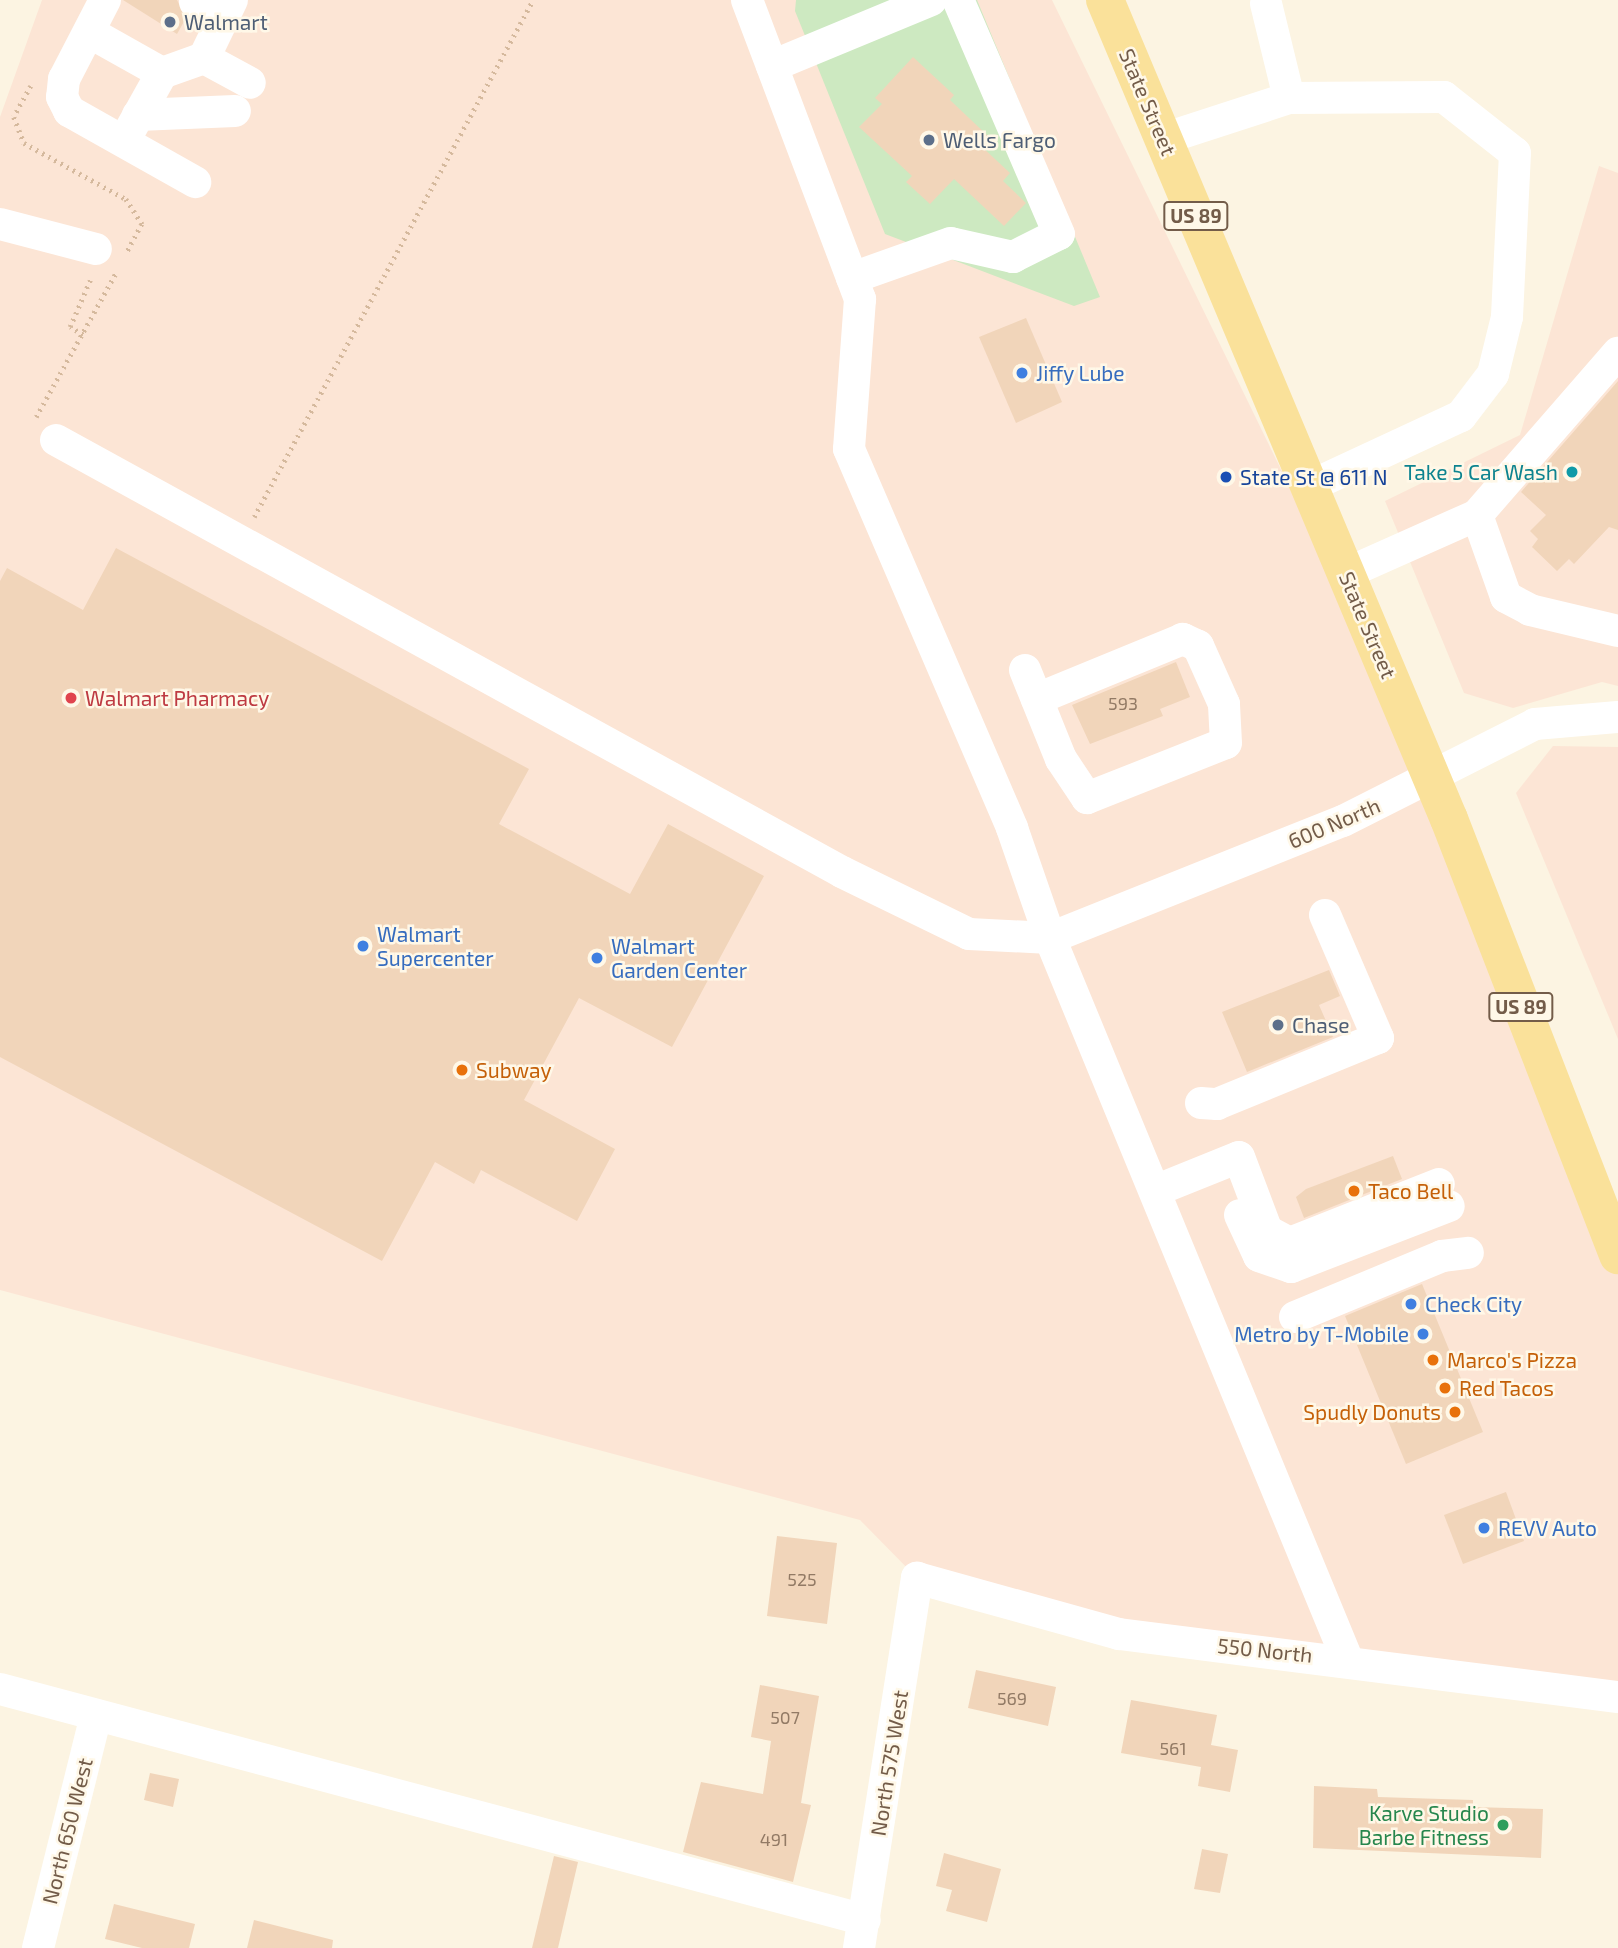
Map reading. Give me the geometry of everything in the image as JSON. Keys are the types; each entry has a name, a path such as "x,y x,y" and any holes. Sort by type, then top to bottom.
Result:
{"main road":[{"name":"State Street","path":"1105,0 1432,779 1615,1240"}],"street":[{"path":"105,0 64,79 62,97 69,111 131,128 234,111"},
{"path":"747,0 860,299 849,449 1012,828 1049,938 1157,1191 1347,1659"},
{"path":"772,66 931,0"},
{"path":"852,278 951,243 1013,257 1059,234 958,0"},
{"path":"131,128 162,73 204,58 227,9 195,2"},
{"path":"1266,4 1289,98"},
{"path":"89,32 162,73"},
{"path":"204,58 250,83"},
{"path":"1163,139 1289,98 1444,97 1515,153 1507,317 1493,374 1461,415 1310,486"},
{"path":"131,128 195,182"},
{"path":"0,225 96,249"},
{"path":"1346,573 1477,515 1618,353"},
{"path":"56,440 923,912 969,934 1049,938"},
{"path":"1477,515 1506,597 1530,610 1618,631"},
{"path":"1025,670 1061,759 1087,798 1227,743 1224,704 1198,646 1183,639 1037,699"},
{"name":"600 North","path":"1049,938 1432,779 1535,724 1618,717"},
{"path":"1201,1103 1217,1104 1378,1038 1325,915"},
{"path":"1157,1191 1228,1161 1259,1256 1278,1267 1444,1195"},
{"path":"1295,1317 1442,1256 1468,1253"},
{"name":"550 North","path":"917,1578 1119,1634 1347,1659 1618,1697"},
{"name":"North 575 West","path":"862,1934 917,1578"},
{"path":"0,1689 862,1934"},
{"name":"North 650 West","path":"38,1948 96,1715"}],"path":[{"path":"241,543 533,0"},
{"path":"83,335 70,327 89,290 96,249"}],"shaded area":[{"path":"42,0 1052,0 1432,779 1618,1240 1618,1697 1119,1634 917,1578 860,1520 0,1290 0,117"},
{"path":"1599,166 1618,173 1618,686 1602,682 1513,708 1464,693 1385,501 1520,435"},
{"path":"1553,746 1618,747 1618,1039 1516,793"}],"green space":[{"path":"796,0 977,0 1100,297 1074,306 885,234 795,11"}],"building":[{"name":"Walmart","path":"123,0 177,0 186,18 177,34"},
{"name":"Wells Fargo","path":"913,57 954,95 950,100 988,136 980,145 1010,173 1003,181 1026,203 1004,226 954,179 930,204 906,182 912,176 859,127 882,104 875,98"},
{"name":"Jiffy Lube","path":"1026,318 1062,402 1016,423 979,337"},
{"name":"Take 5 Car Wash","path":"1618,381 1618,530 1609,527 1574,564 1569,559 1557,571 1532,547 1538,539 1530,531 1546,515 1521,492"},
{"name":"Walmart Supercenter","path":"116,548 529,769 499,824 630,894 668,824 764,876 672,1047 579,998 524,1100 615,1149 577,1221 481,1170 474,1184 435,1162 382,1261 0,1057 0,581 7,568 83,610"},
{"path":"1176,662 1190,697 1160,709 1163,716 1090,744 1072,705"},
{"name":"Chase","path":"1329,970 1340,996 1319,1005 1333,1037 1247,1072 1222,1012"},
{"name":"Taco Bell","path":"1393,1156 1402,1179 1304,1218 1296,1197 1306,1189"},
{"path":"1422,1284 1483,1432 1406,1464 1345,1316"},
{"name":"REVV Auto","path":"1506,1492 1524,1541 1463,1564 1444,1515"},
{"path":"777,1536 837,1543 827,1624 767,1616"},
{"path":"976,1670 1056,1687 1048,1726 968,1708"},
{"path":"760,1685 819,1696 801,1803 811,1805 793,1882 683,1852 701,1782 763,1794 771,1741 751,1737"},
{"path":"1131,1700 1217,1715 1211,1745 1238,1750 1230,1792 1198,1786 1201,1767 1121,1753"},
{"path":"150,1773 179,1779 173,1807 144,1800"},
{"path":"1314,1786 1377,1789 1378,1797 1473,1800 1473,1807 1543,1809 1541,1858 1313,1848"},
{"path":"1202,1849 1228,1854 1220,1893 1194,1889"},
{"path":"944,1853 1001,1869 987,1922 946,1911 952,1890 936,1886"},
{"path":"554,1856 578,1862 558,1948 532,1948"},
{"path":"114,1904 195,1924 189,1948 142,1948 105,1939"},
{"path":"254,1920 333,1940 332,1948 247,1948"}],"place":[{"name":"Walmart","path":"170,22"},
{"name":"Wells Fargo","path":"929,140"},
{"name":"Jiffy Lube","path":"1022,373"},
{"name":"Take 5 Car Wash","path":"1572,472"},
{"name":"State St @ 611 N","path":"1226,477"},
{"name":"Walmart Pharmacy","path":"71,698"},
{"name":"Walmart Supercenter","path":"363,946"},
{"name":"Walmart Garden Center","path":"597,958"},
{"name":"Chase","path":"1278,1025"},
{"name":"Subway","path":"462,1070"},
{"name":"Taco Bell","path":"1354,1191"},
{"name":"Check City","path":"1411,1304"},
{"name":"Metro by T-Mobile","path":"1423,1334"},
{"name":"Marco's Pizza","path":"1433,1360"},
{"name":"Red Tacos","path":"1445,1388"},
{"name":"Spudly Donuts","path":"1455,1412"},
{"name":"REVV Auto","path":"1484,1528"},
{"name":"Karve Studio Barbe Fitness","path":"1503,1825"}]}
